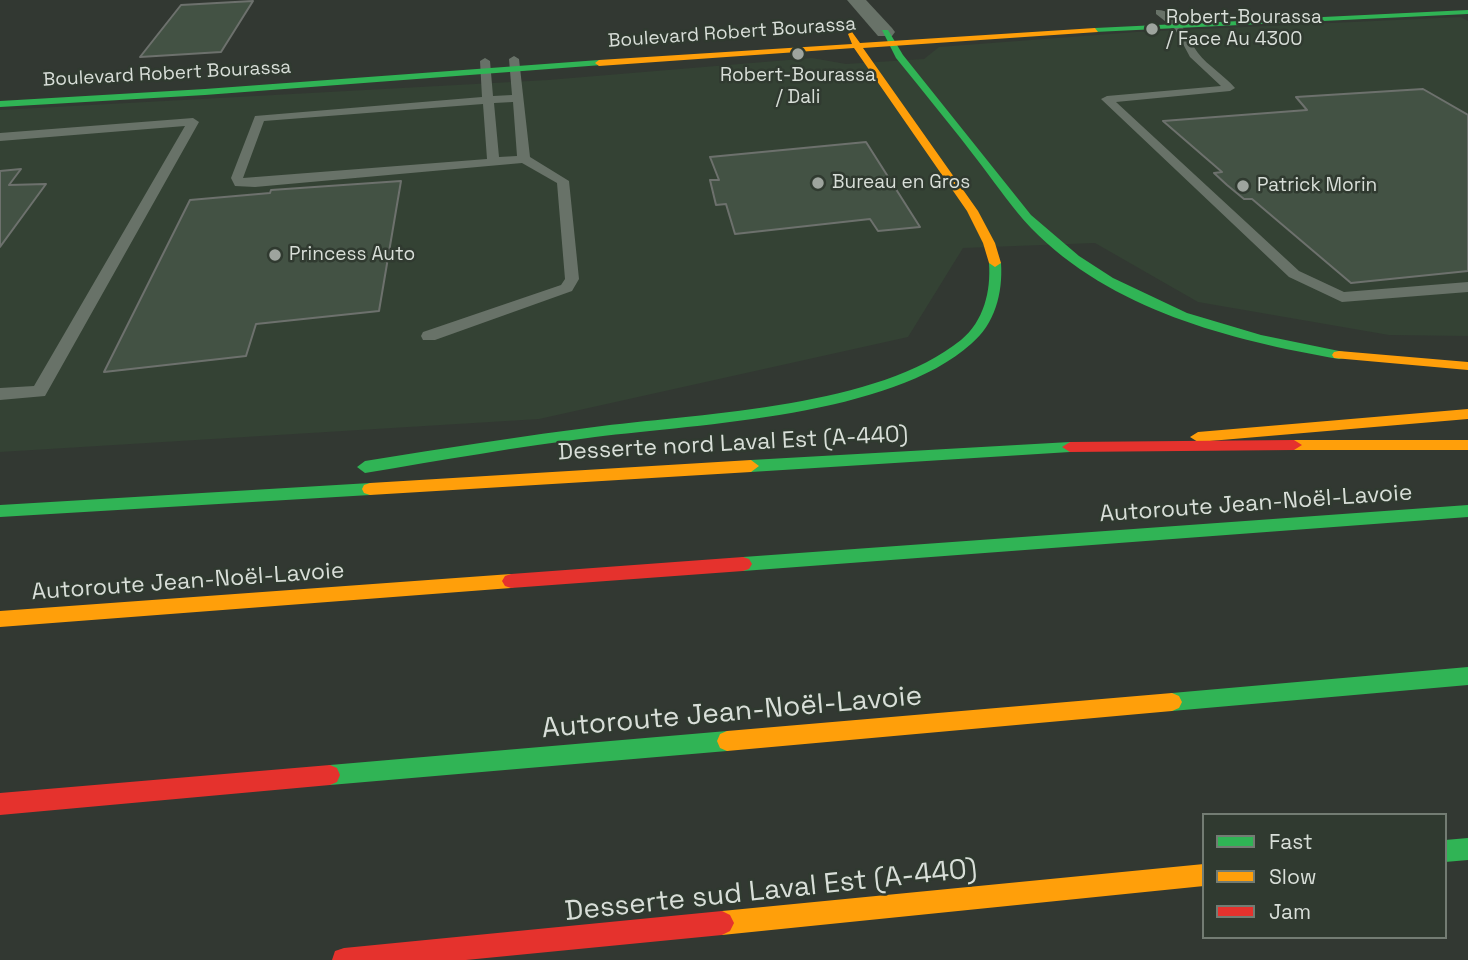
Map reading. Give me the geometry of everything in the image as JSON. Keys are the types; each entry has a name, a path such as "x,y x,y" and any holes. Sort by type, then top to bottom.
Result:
{"main road":[{"name":"Boulevard Robert Bourassa","path":"888,38 1159,12 1468,1"},
{"name":"Boulevard Robert Bourassa","path":"0,104 854,39 1468,12"},
{"path":"888,38 899,56 1031,220 1065,252 1115,285 1178,314 1261,339 1354,357 1468,366"},
{"path":"349,469 552,437 764,410 840,396 873,389 922,370 962,345 977,329 992,304 997,278 993,256 971,211 854,39"},
{"name":"Boulevard Robert Bourassa","path":"0,90 485,67"},
{"name":"Desserte nord Laval Est (A-440)","path":"0,511 1091,446 1468,414"},
{"path":"1091,446 1468,445"},
{"path":"147,502 309,476"},
{"name":"Autoroute Jean-Noël-Lavoie","path":"0,619 1468,511"},
{"name":"Autoroute Jean-Noël-Lavoie","path":"0,804 1468,676"},
{"path":"1447,851 1468,849"},
{"name":"Desserte sud Laval Est (A-440)","path":"344,960 1202,875"}],"street":[{"path":"856,0 888,38"},
{"path":"841,16 854,39"}],"lane":[{"path":"1159,12 1179,27 1194,55 1230,88 1107,99 1294,274 1342,297 1468,287"},
{"path":"515,65 524,159"},
{"path":"485,67 493,162"},
{"path":"429,337 561,291 570,284 572,279 563,181 524,159 255,183 240,183 237,178 260,118 517,98"},
{"path":"0,137 193,122 38,392 0,394"}],"shaded area":[{"path":"1461,17 1468,21 1468,336 1389,335 1198,302 1095,243 963,248 908,337 539,419 0,452 0,110 548,80 812,58 846,64 924,59 939,47 1136,32"}],"building":[{"path":"253,1 221,52 140,57 181,5"},
{"path":"1423,89 1468,115 1468,271 1351,283 1252,199 1244,199 1227,185 1214,173 1222,172 1163,121 1307,110 1296,97"},
{"path":"866,142 920,227 878,231 870,219 735,234 726,204 716,205 710,180 719,180 710,157"},
{"path":"21,169 9,185 46,184 0,247 0,171"},
{"name":"Princess Auto","path":"401,181 379,311 256,324 246,356 104,372 190,200 270,193 271,190"}],"traffic: fast":[{"path":"1095,30 1468,12"},
{"path":"885,32 899,56 1020,208 1043,233 1075,259 1145,300 1182,315 1260,339 1339,355"},
{"path":"0,104 599,63"},
{"path":"365,467 515,443 817,402 881,386 939,361 973,335 990,307 995,285 995,263"},
{"path":"751,466 1070,447"},
{"path":"0,511 370,489"},
{"path":"743,564 1468,511"},
{"path":"1172,702 1468,676"},
{"path":"330,775 727,741"},
{"path":"1447,851 1468,849"}],"traffic: slow":[{"path":"599,63 1095,30"},
{"path":"852,34 863,58 972,211 989,243 995,263"},
{"path":"1339,355 1468,366"},
{"path":"1198,437 1468,414"},
{"path":"1294,445 1468,445"},
{"path":"370,489 751,466"},
{"path":"0,619 511,581"},
{"path":"727,741 1172,702"},
{"path":"722,923 1202,875"}],"traffic: jam":[{"path":"1070,447 1294,445"},
{"path":"511,581 743,564"},
{"path":"0,804 330,775"},
{"path":"344,960 722,923"}],"place":[{"name":"Robert-Bourassa / Face Au 4300","path":"1152,29"},
{"name":"Robert-Bourassa / Dali","path":"798,54"},
{"name":"Bureau en Gros","path":"818,183"},
{"name":"Patrick Morin","path":"1243,186"},
{"name":"Princess Auto","path":"275,255"}]}
